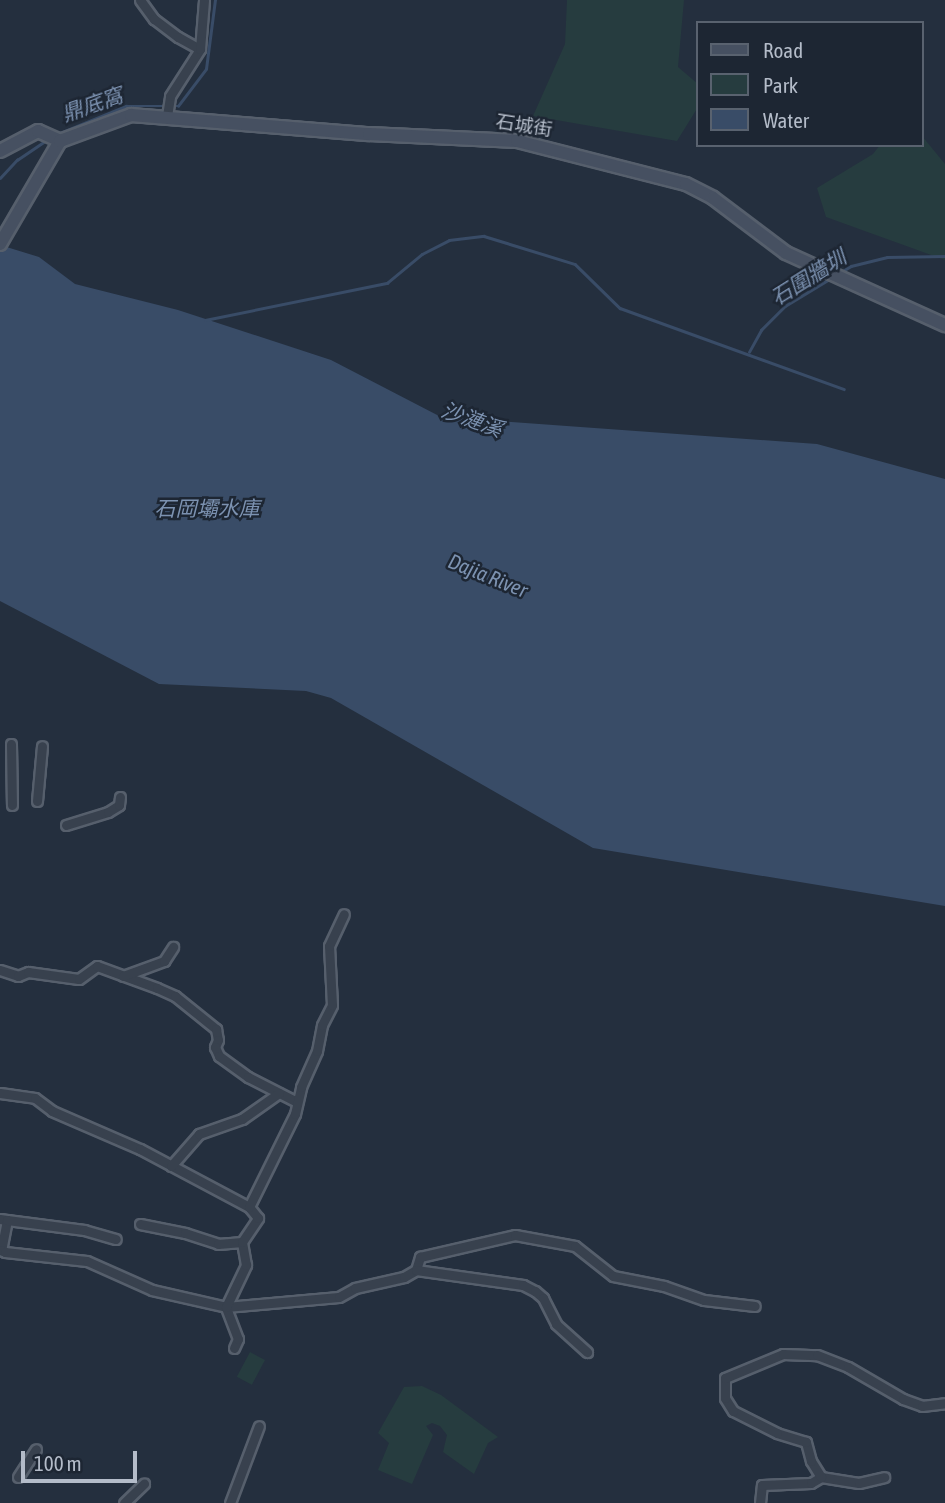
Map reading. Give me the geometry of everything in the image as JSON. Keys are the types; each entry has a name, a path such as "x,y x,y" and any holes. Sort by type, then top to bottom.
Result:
{"street":[{"path":"140,0 162,25 200,49"},
{"path":"168,109 180,78 200,49 204,0"},
{"name":"石城街","path":"60,141 131,115 168,109 369,134 517,141 686,184 713,198 786,253 919,316 945,324"},
{"path":"0,151 26,135 42,131 60,141 0,244"},
{"path":"11,744 12,804"},
{"path":"37,802 42,746"},
{"path":"66,825 108,812 119,805 120,797"},
{"path":"248,1207 281,1146 317,1051 322,1025 332,1005 329,946 344,914"},
{"path":"123,976 164,961 173,947"},
{"path":"0,970 18,976 34,972 75,979 83,977 90,968 97,966 175,996 216,1029 218,1040 215,1047 219,1056 248,1077 297,1102"},
{"path":"0,1093 35,1098 52,1111 140,1149 248,1207 258,1218 243,1242 246,1265 226,1307 238,1339 234,1348"},
{"path":"171,1167 199,1134 242,1119 279,1093"},
{"path":"116,1239 84,1230 3,1220 1,1250 87,1261 148,1289 226,1307 339,1297 355,1288 404,1277 416,1270 511,1283 535,1291 543,1298 556,1324 587,1352"},
{"path":"139,1224 185,1233 218,1244 243,1242"},
{"path":"416,1270 421,1257 519,1236 575,1246 613,1276 664,1286 704,1300 755,1306"},
{"path":"821,1477 811,1461 806,1442 777,1433 733,1411 725,1398 725,1378 783,1353 817,1355 848,1367 903,1399 922,1406 945,1403"},
{"path":"230,1503 259,1426"},
{"path":"18,1477 36,1449"},
{"path":"760,1503 762,1485 811,1483 821,1477 859,1483 884,1477"},
{"path":"124,1503 144,1484"}],"green space":[{"path":"567,0 684,0 678,67 696,82 696,110 677,141 533,116 565,44"},
{"path":"924,138 945,164 945,260 826,217 817,188 873,154 878,147 924,147"},
{"path":"250,1352 265,1360 252,1385 237,1377"},
{"path":"422,1386 441,1395 498,1437 488,1443 474,1474 443,1452 447,1435 440,1426 432,1423 426,1426 433,1435 412,1484 378,1470 389,1443 378,1433 404,1387"}],"water":[{"path":"0,245 39,257 75,284 178,310 331,360 441,417 817,444 945,479 945,906 593,848 331,698 306,691 159,684 0,601"}],"waterway":[{"name":"鼎底窩","path":"171,106 178,106 206,69 215,0"},
{"name":"鼎底窩","path":"55,135 126,106 165,106"},
{"name":"鼎底窩","path":"0,178 17,160 47,140"},
{"path":"205,320 387,283 422,254 449,240 484,236 575,264 620,308 844,389"},
{"name":"石圍牆圳","path":"839,273 851,266 887,257 945,256"},
{"name":"石圍牆圳","path":"749,352 761,330 785,306 831,278"}],"water label":[{"name":"沙漣溪","path":"472,419"},
{"name":"石岡壩水庫","path":"207,508"},
{"name":"Dajia River","path":"488,575"}]}
